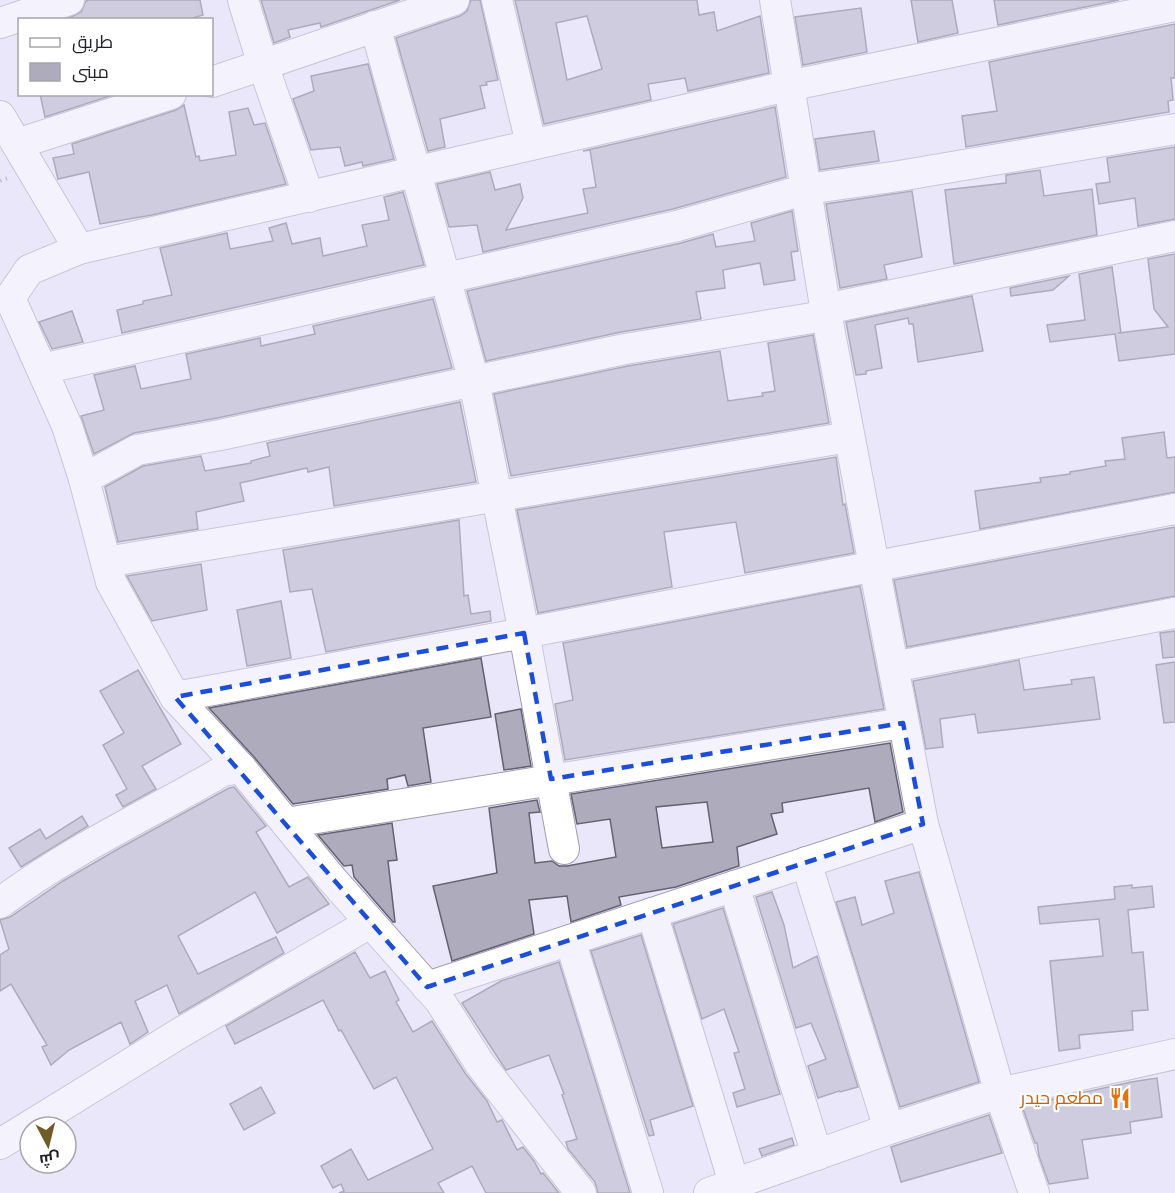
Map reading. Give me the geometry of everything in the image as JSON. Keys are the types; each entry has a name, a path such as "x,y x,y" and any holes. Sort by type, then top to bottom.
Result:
{"street":[{"path":"0,23 69,0"},
{"path":"243,0 309,197"},
{"path":"213,81 454,0"},
{"path":"497,0 531,144"},
{"path":"775,0 826,312 923,824 1000,1093 1034,1193"},
{"path":"581,1193 480,1064 440,1001 370,923 241,768 175,697 111,582 84,479 67,426 42,369 5,301 28,270 79,249 788,86 1175,6"},
{"path":"375,26 474,381 564,849"},
{"path":"17,144 165,96"},
{"path":"0,116 79,249"},
{"path":"42,369 678,226 807,189 899,176 1175,129"},
{"path":"84,479 137,450 220,435 625,349 812,318 840,306 1175,236"},
{"path":"106,562 849,437"},
{"path":"175,697 1175,509"},
{"path":"893,667 1175,613"},
{"path":"286,823 903,723"},
{"path":"0,903 123,826 224,771 241,768"},
{"path":"427,987 923,824"},
{"path":"806,862 889,1129"},
{"path":"734,886 817,1155"},
{"path":"652,913 721,1188 1000,1093 1175,1054"},
{"path":"0,1144 180,1032 370,923"},
{"path":"570,940 648,1193"}],"highlighted area":[{"path":"524,633 551,779 903,723 923,824 427,987 175,697"}],"building":[{"path":"200,0 203,15 193,18 69,18 81,12 86,1"},
{"path":"261,0 400,0 321,27 320,23 288,30 290,37 274,43"},
{"path":"471,0 480,0 498,80 486,82 487,85 480,86 485,108 440,119 445,147 428,151 396,38 460,16 467,11"},
{"path":"515,0 697,0 699,15 714,12 717,31 760,16 769,73 688,91 685,78 648,84 651,100 544,124","holes":["587,16 602,69 567,80 556,23"]},
{"path":"911,0 952,0 958,33 918,42"},
{"path":"994,0 1119,0 998,25"},
{"path":"861,8 867,52 803,65 795,17"},
{"path":"1175,24 1175,78 1171,78 1173,100 1168,101 1169,112 966,147 962,116 997,111 989,62"},
{"path":"368,64 394,159 363,166 362,162 345,166 340,147 311,150 293,99 314,91 311,76"},
{"path":"40,96 110,96 45,117"},
{"path":"184,105 196,157 199,156 200,161 236,155 229,112 248,108 254,125 265,123 286,184 152,215 100,224 89,172 58,179 53,158 74,154 72,144 176,110"},
{"path":"775,107 786,177 673,209 483,252 477,225 449,227 437,184 490,172 495,190 520,184 523,198 506,230 588,213 583,189 596,187 590,150 583,151"},
{"path":"874,131 879,161 820,170 815,139"},
{"path":"1175,147 1175,219 1138,226 1135,198 1099,204 1096,184 1110,182 1107,158"},
{"path":"1040,170 1044,196 1092,189 1097,235 954,264 945,190 1006,183 1006,175"},
{"path":"912,191 922,257 884,265 887,279 840,288 826,204"},
{"path":"403,192 424,265 122,333 117,310 143,304 143,301 172,295 160,248 227,233 230,249 273,241 269,228 286,223 292,244 320,238 323,256 367,246 362,225 389,220 384,197"},
{"path":"792,211 798,251 791,252 795,280 764,285 760,263 723,270 725,288 696,292 701,319 621,332 486,361 467,291 713,234 716,247 755,241 751,223"},
{"path":"1175,254 1175,354 1119,361 1115,334 1050,342 1047,325 1085,320 1079,274 1112,267 1121,333 1168,327 1154,309 1148,259"},
{"path":"1069,276 1053,290 1011,296 1010,288"},
{"path":"972,296 983,351 918,362 913,324 909,324 908,318 875,325 882,368 856,375 846,322"},
{"path":"433,299 452,368 217,418 134,433 94,454 81,416 104,410 94,375 135,366 141,389 191,379 186,354 260,338 261,346 315,334 313,326"},
{"path":"72,311 83,342 52,349 39,322"},
{"path":"813,335 829,423 511,476 494,394 628,366 720,351 728,401 763,396 762,393 775,391 768,343"},
{"path":"460,402 476,482 334,506 329,467 308,472 307,468 240,483 244,501 196,512 198,529 118,542 105,487 143,466 201,456 205,471 251,463 251,461 270,456 267,443"},
{"path":"1164,432 1167,458 1175,457 1175,492 980,529 975,491 1041,482 1040,478 1106,466 1105,461 1125,459 1122,438"},
{"path":"836,457 843,505 845,504 854,553 745,573 736,522 664,532 672,587 538,613 517,510"},
{"path":"459,520 464,596 468,595 471,614 490,611 491,621 326,652 312,589 290,592 283,550"},
{"path":"1175,527 1175,596 907,647 894,580"},
{"path":"201,564 207,610 152,621 127,576"},
{"path":"860,586 884,709 565,760 555,704 573,700 563,643"},
{"path":"281,601 291,658 247,666 237,610"},
{"path":"1175,631 1175,657 1163,658 1160,633"},
{"path":"481,658 491,717 423,728 431,782 408,786 405,775 387,779 388,789 293,804 209,708"},
{"path":"1019,660 1024,690 1072,684 1071,680 1094,677 1100,719 978,733 975,714 940,719 943,747 926,749 913,681"},
{"path":"1175,662 1175,722 1164,723 1156,665"},
{"path":"138,670 181,744 142,766 156,789 123,807 116,795 127,789 103,745 124,733 100,691"},
{"path":"521,709 531,766 504,770 495,714"},
{"path":"890,743 903,812 875,822 869,788 782,803 783,812 771,814 777,834 737,847 739,866 676,887 619,897 621,905 571,922 567,896 529,900 534,934 452,961 433,886 497,873 489,808 537,800 540,812 529,813 535,863 552,861 559,866 567,866 616,857 610,819 577,824 571,794","holes":["707,802 713,842 662,848 656,807"]},
{"path":"234,787 266,826 256,832 289,887 308,877 329,904 277,933 255,892 178,936 198,974 276,937 284,953 179,1014 167,985 135,1001 148,1032 130,1044 121,1022 69,1050 51,1065 42,1047 47,1045 11,984 0,991 0,955 9,949 0,920 10,917 63,881 118,849"},
{"path":"82,816 88,826 21,867 9,848 40,829 46,839"},
{"path":"392,823 397,860 388,861 395,922 354,877 352,865 344,866 318,835"},
{"path":"919,872 979,1082 900,1107 836,902 855,897 862,925 894,913 885,881"},
{"path":"1132,885 1132,888 1152,886 1154,907 1128,910 1132,953 1143,952 1148,1010 1132,1011 1133,1030 1079,1035 1080,1048 1059,1051 1050,961 1103,956 1099,919 1040,924 1038,907 1115,899 1114,887"},
{"path":"772,892 784,925 793,968 817,956 858,1087 818,1098 808,1066 826,1059 811,1023 796,1028 756,897"},
{"path":"723,908 780,1094 737,1107 733,1093 745,1089 734,1053 739,1052 724,1009 702,1019 673,924"},
{"path":"641,935 693,1106 650,1120 654,1135 649,1136 591,951"},
{"path":"355,952 370,978 385,971 399,1000 396,1002 413,1032 432,1021 465,1073 487,1101 497,1122 502,1120 517,1150 523,1147 541,1174 543,1173 559,1193 486,1193 472,1166 438,1183 444,1193 339,1193 344,1191 341,1184 333,1188 321,1166 351,1149 368,1180 433,1149 396,1077 374,1089 323,1000 235,1044 226,1026"},
{"path":"559,962 630,1193 598,1193 595,1182 568,1149 566,1142 577,1139 562,1095 564,1094 549,1055 506,1070 462,1003 501,981"},
{"path":"1157,1078 1162,1117 1130,1122 1131,1133 1082,1140 1088,1178 1049,1184 1037,1143 1035,1143 1022,1106"},
{"path":"261,1087 275,1113 244,1130 230,1104"},
{"path":"989,1115 1002,1153 901,1182 891,1147"},
{"path":"792,1138 794,1145 762,1156 759,1149"}],"place":[{"name":"مطعم حيدر","path":"1120,1098"}]}
